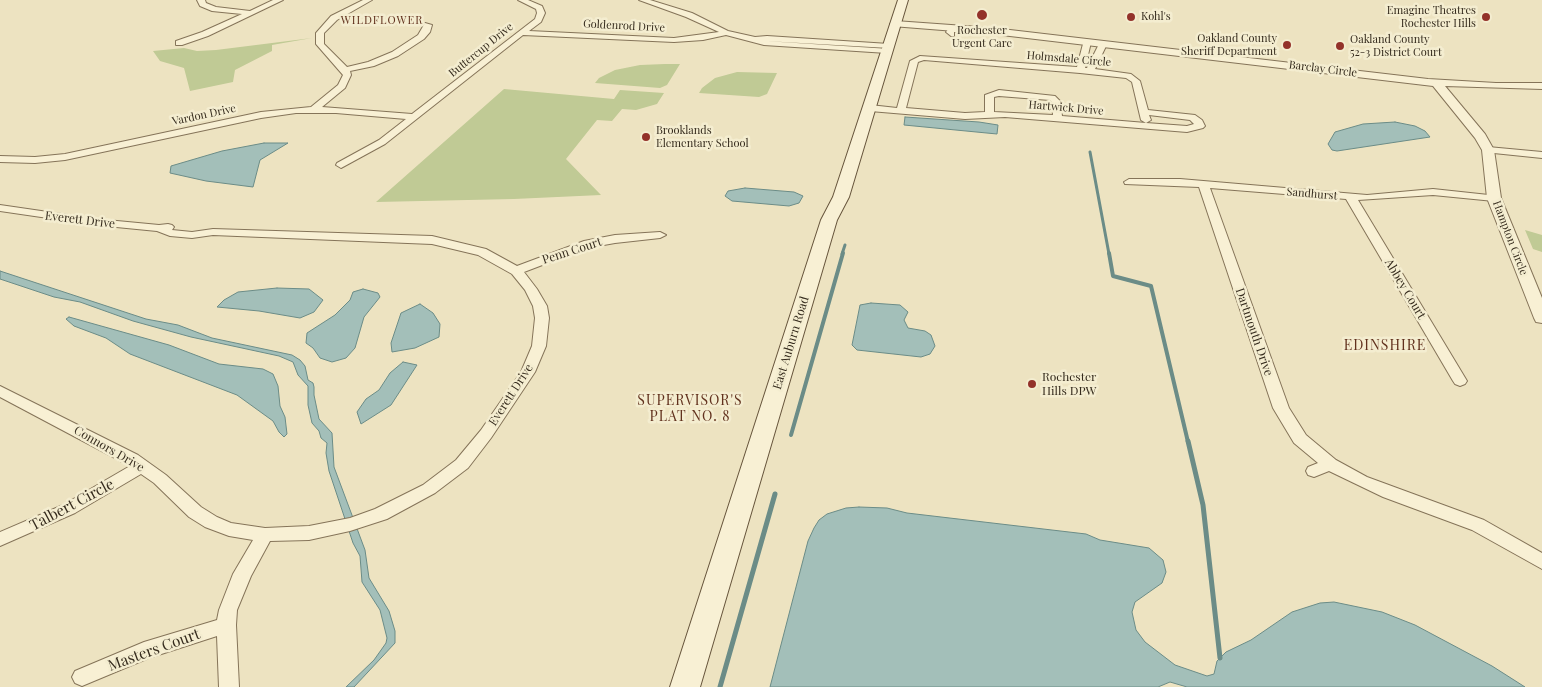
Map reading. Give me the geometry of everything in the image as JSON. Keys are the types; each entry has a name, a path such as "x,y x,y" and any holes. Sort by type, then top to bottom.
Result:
{"main road":[{"name":"East Auburn Road","path":"684,687 829,220 841,198 902,0"}],"street":[{"path":"201,0 203,4 215,9 251,13"},
{"path":"179,43 205,34 279,0"},
{"path":"314,109 345,82 347,76 345,70 320,44 320,33 334,18 368,0"},
{"name":"Buttercup Drive","path":"341,165 376,146 538,20 541,13 536,6 522,0"},
{"path":"643,0 689,15 726,34 755,40 767,38 806,43 888,48"},
{"path":"345,70 371,64 395,54 421,37 426,32 428,25"},
{"name":"Barclay Circle","path":"894,27 974,30 1436,82 1496,86 1542,86"},
{"name":"Barclay Circle","path":"894,27 951,34 1016,35"},
{"name":"Barclay Circle","path":"951,34 952,30 974,30"},
{"name":"Goldenrod Drive","path":"520,33 674,40 696,39 726,34"},
{"path":"1080,70 1087,42"},
{"path":"1090,71 1103,44"},
{"name":"Holmsdale Circle","path":"901,111 916,59 1080,70 1128,76 1134,79 1148,126"},
{"path":"1436,82 1481,137 1489,153 1527,157 1542,161"},
{"path":"990,115 989,95 999,93 1052,98 1056,101 1058,118"},
{"name":"Hartwick Drive","path":"870,108 965,116 990,115 1058,118 1193,129 1200,126 1197,120 1192,117 1144,112"},
{"name":"Vardon Drive","path":"0,159 35,160 65,157 261,115 314,109 414,117"},
{"name":"Hampton Circle","path":"1489,153 1490,183 1494,198 1542,318"},
{"path":"1527,157 1542,155"},
{"name":"Sandhurst","path":"1128,182 1203,184 1350,198 1382,198 1424,192 1445,192 1494,198"},
{"name":"Dartmouth Drive","path":"1203,184 1285,418 1300,439 1330,464 1376,488 1443,510 1478,525 1542,562"},
{"name":"Abbey Court","path":"1350,198 1460,381"},
{"name":"Everett Drive","path":"0,208 96,222 160,228 164,232 181,234 213,232 432,240 482,252 516,271 531,289 540,306 542,326 539,346 528,372 486,434 462,464 429,489 381,514 328,530 265,535"},
{"name":"Penn Court","path":"516,271 584,245 615,239 660,235"},
{"name":"Connors Drive","path":"0,391 142,466 160,479 195,512 211,522 229,529 265,535"},
{"path":"1314,471 1330,464"},
{"name":"Talbert Circle","path":"0,539 69,509 142,466"},
{"path":"229,687 226,625 228,610 234,592 265,535"},
{"name":"Masters Court","path":"82,677 144,651 226,625"}],"green space":[{"path":"312,38 272,45 272,51 235,70 233,82 190,91 184,68 160,61 153,51 184,48 197,51 216,50"},
{"path":"680,64 667,85 660,88 595,83 599,78 615,70 640,65"},
{"path":"737,72 777,73 767,94 759,97 699,93 702,88 715,78"},
{"path":"504,89 614,99 620,90 664,93 657,104 636,110 622,109 612,121 597,120 566,159 601,195 376,202"},
{"path":"1525,230 1542,235 1542,252 1533,249"}],"water":[{"path":"905,117 998,125 997,134 904,125"},
{"path":"1395,122 1415,126 1425,131 1430,137 1337,151 1332,150 1328,144 1335,132 1363,124"},
{"path":"264,143 288,143 260,160 253,187 206,181 170,173 171,166 222,151"},
{"path":"745,188 794,192 803,196 799,203 789,206 732,201 725,196 728,191"},
{"path":"0,271 146,319 178,325 212,338 292,355 300,360 305,366 308,380 313,383 319,419 332,433 334,467 365,550 369,578 389,611 395,631 395,643 354,687 346,687 374,660 386,643 387,638 380,610 362,582 360,556 353,543 329,471 326,453 327,443 321,438 319,431 312,423 308,405 308,386 298,375 293,362 279,356 191,337 133,321 80,302 54,297 0,279"},
{"path":"277,288 309,289 323,300 314,312 300,318 259,311 217,307 224,300 238,292"},
{"path":"363,289 378,293 380,297 364,317 355,348 346,358 332,362 320,358 313,348 306,343 307,333 335,315 350,300 353,292"},
{"path":"871,303 900,305 908,312 904,320 908,328 925,331 931,335 935,346 930,354 921,357 857,350 852,345 860,305"},
{"path":"420,304 433,313 440,324 439,337 415,348 392,352 391,343 401,313"},
{"path":"69,317 169,345 219,364 263,369 273,374 278,386 280,406 285,417 287,434 284,437 273,421 237,395 130,354 106,338 74,326 66,319"},
{"path":"403,362 417,365 391,405 361,424 357,412 366,399 379,390 390,373"},
{"path":"846,508 887,508 907,513 1086,534 1100,540 1149,548 1163,560 1166,572 1162,583 1135,602 1132,612 1136,630 1145,642 1175,665 1207,676 1214,674 1217,661 1226,652 1251,640 1292,612 1320,603 1334,602 1382,612 1415,625 1492,666 1525,687 1187,687 1170,682 1158,687 770,687 808,541 814,528 819,520 827,514"}],"waterway":[{"path":"1090,152 1109,254"},
{"path":"842,254 845,245"},
{"path":"791,435 843,253"},
{"path":"1109,253 1113,276 1151,286 1188,442"},
{"path":"1188,441 1203,505 1220,658"},
{"path":"720,687 775,494"}],"place":[{"name":"Rochester Urgent Care","path":"982,15"},
{"name":"Kohl's","path":"1131,17"},
{"name":"Emagine Theatres Rochester Hills","path":"1486,17"},
{"name":"Oakland County Sheriff Department","path":"1287,45"},
{"name":"Oakland County 52-3 District Court","path":"1340,46"},
{"name":"Brooklands Elementary School","path":"646,137"},
{"name":"Rochester Hills DPW","path":"1032,384"}],"district":[{"name":"WILDFLOWER","path":"382,21"},
{"name":"EDINSHIRE","path":"1385,346"},
{"name":"SUPERVISOR'S PLAT NO. 8","path":"690,410"}]}
